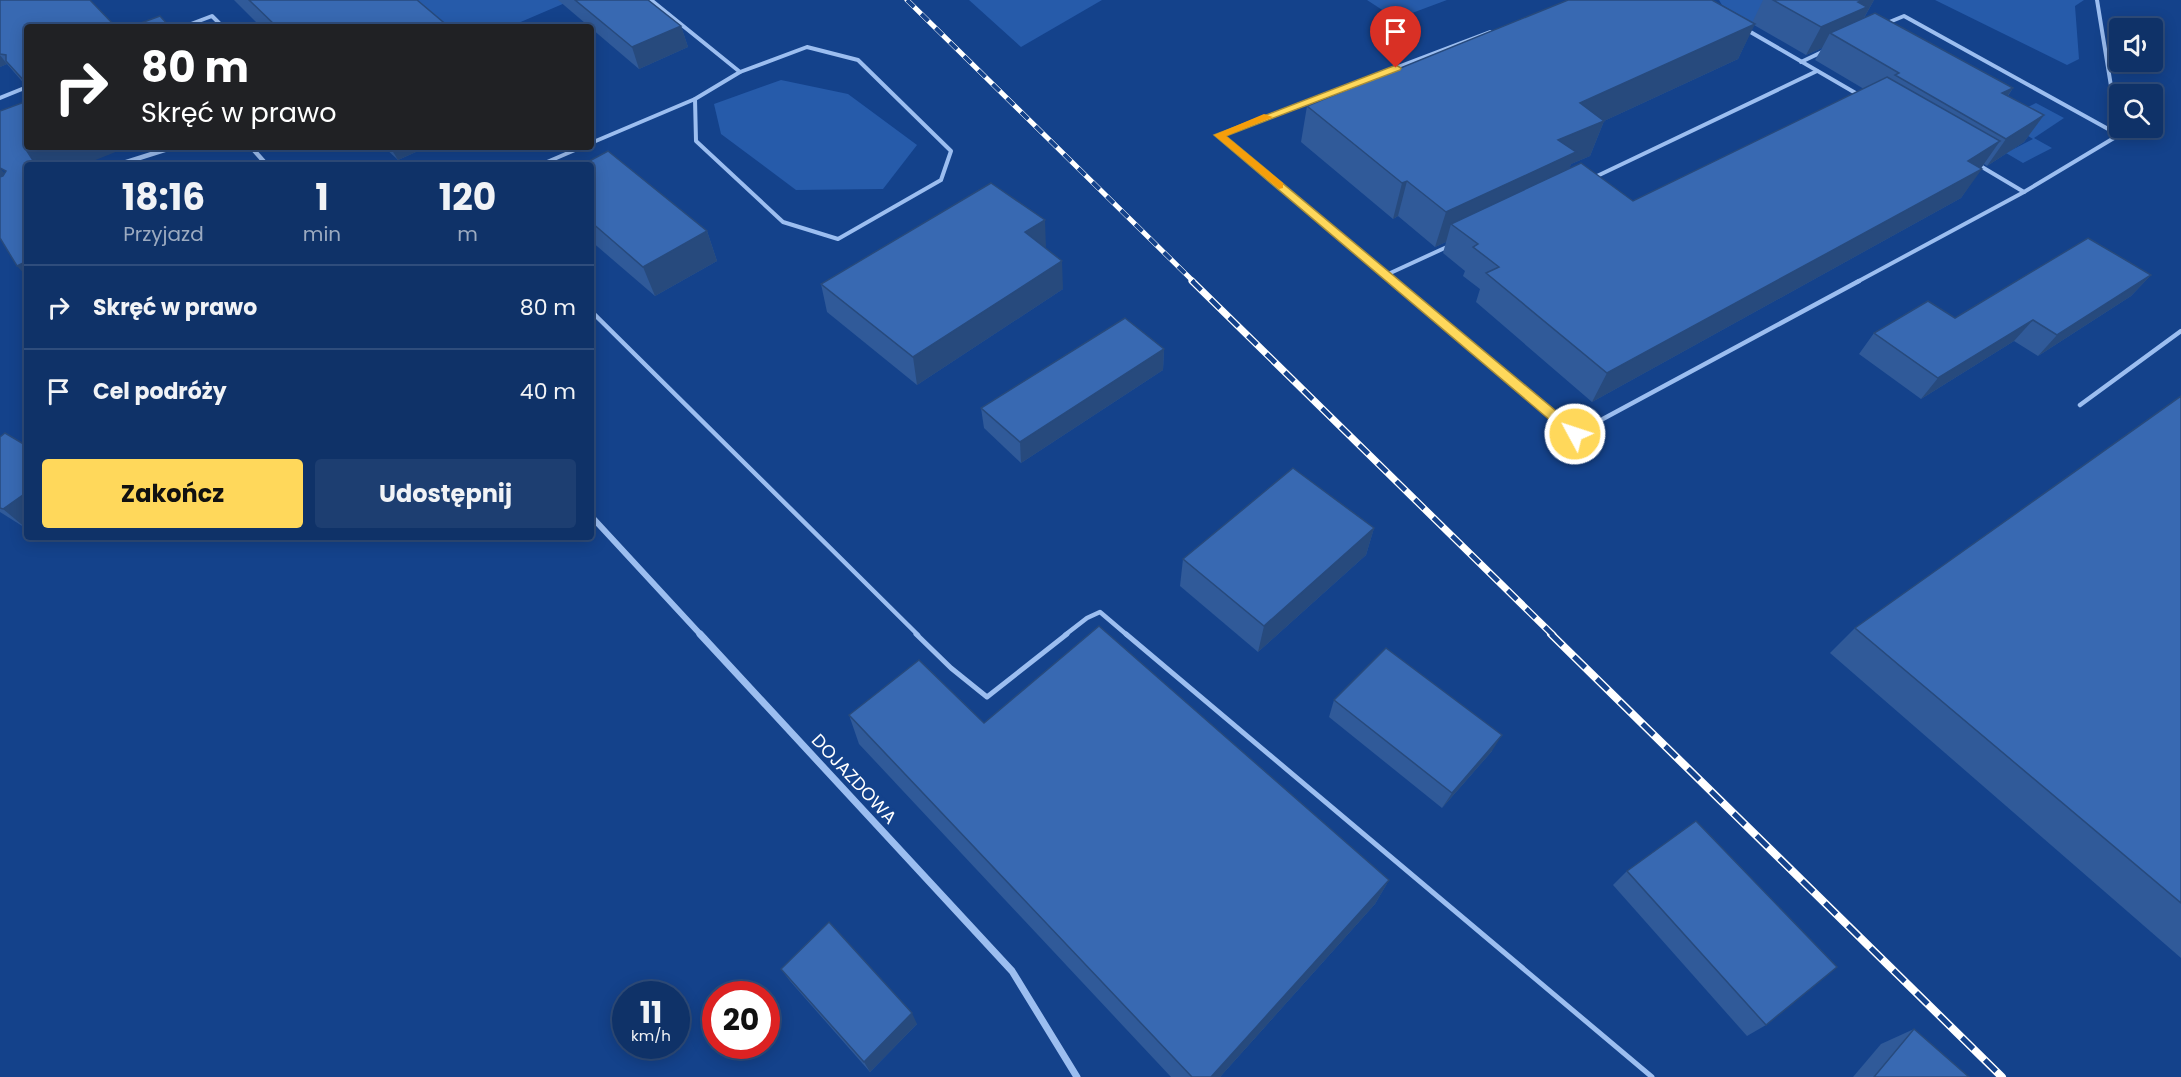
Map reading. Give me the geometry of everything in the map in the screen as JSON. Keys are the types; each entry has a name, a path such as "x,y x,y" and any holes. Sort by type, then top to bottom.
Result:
{"street":[{"path":"126,162 164,150"},
{"path":"254,150 264,162"},
{"name":"DOJAZDOWA","path":"594,519 1011,971 1077,1077"}],"lane":[{"path":"651,0 740,72"},
{"path":"2097,0 2111,84"},
{"path":"191,24 212,16 221,24"},
{"path":"1883,25 1904,16 2109,129"},
{"path":"1743,28 1869,101"},
{"path":"1496,30 1219,135 1575,434 2024,192 2114,138"},
{"path":"594,142 695,99 740,72 807,47 858,60 951,151 941,180 838,238 783,222 696,141 695,99"},
{"path":"1801,62 1832,48"},
{"path":"1591,178 1817,71"},
{"path":"0,98 24,88"},
{"path":"547,162 575,150"},
{"path":"1972,161 2024,192"},
{"path":"1386,275 1451,245"},
{"path":"594,314 951,668 987,697 1087,618 1100,612 1652,1077"},
{"path":"2080,405 2181,330"}],"shaded area":[{"path":"392,0 572,0 516,24 420,24"},
{"path":"969,0 1102,0 1021,47"},
{"path":"1367,0 1447,0 1396,19"},
{"path":"1719,0 1803,0 1786,42 1722,5"},
{"path":"1935,0 2084,0 2075,6 2079,59 2067,65"},
{"path":"781,80 848,94 917,145 883,189 796,190 721,134 714,104"},
{"path":"2036,103 2064,118 2034,138 2052,148 2023,163 2006,153 2033,139 2012,126 2010,116"}],"building":[{"path":"0,0 90,0 113,24 24,24 24,81 6,61 6,55 0,54"},
{"path":"249,0 417,0 445,24 274,24"},
{"path":"575,0 648,0 681,26 632,47"},
{"path":"1568,0 1712,0 1755,24 1580,103 1604,121 1558,140 1576,152 1446,212 1407,181 1402,183 1307,106"},
{"path":"1773,0 1863,0 1858,2 1867,7 1821,27"},
{"path":"1875,13 2013,88 2002,93 2044,115 2006,139 1895,75 1899,73 1830,33"},
{"path":"160,16 167,24 138,24"},
{"path":"1887,77 2000,141 1968,161 1982,169 1607,373 1486,273 1499,267 1473,247 1478,244 1451,224 1581,163 1633,201"},
{"path":"24,102 24,150 34,162 24,162 24,262 17,266 0,238 0,177 6,171 0,168 0,111"},
{"path":"608,151 707,231 643,267 594,225 594,162 588,162"},
{"path":"991,183 1045,220 1025,232 1062,261 913,357 821,284"},
{"path":"2088,238 2151,275 2057,335 2033,320 1938,378 1874,333 1928,301 1955,318"},
{"path":"1125,318 1164,349 1020,442 981,408"},
{"path":"2181,396 2181,903 1855,628"},
{"path":"5,433 24,444 24,494 3,509 0,508 0,437"},
{"path":"1293,468 1374,528 1264,626 1183,559"},
{"path":"1099,626 1389,880 1211,1077 1192,1077 849,715 919,660 984,723"},
{"path":"1386,648 1502,735 1452,793 1334,700"},
{"path":"1696,821 1837,967 1766,1025 1627,871"},
{"path":"829,922 912,1013 864,1062 781,969"},
{"path":"1914,1029 1969,1077 1874,1077"}],"railway":[{"path":"907,0 1194,282"},
{"path":"1192,281 1553,635"},
{"path":"1551,634 2002,1077"}],"slow traffic":[{"path":"1268,117 1219,135 1279,186"}],"route":[{"path":"1396,68 1219,135 1575,434"}]}
